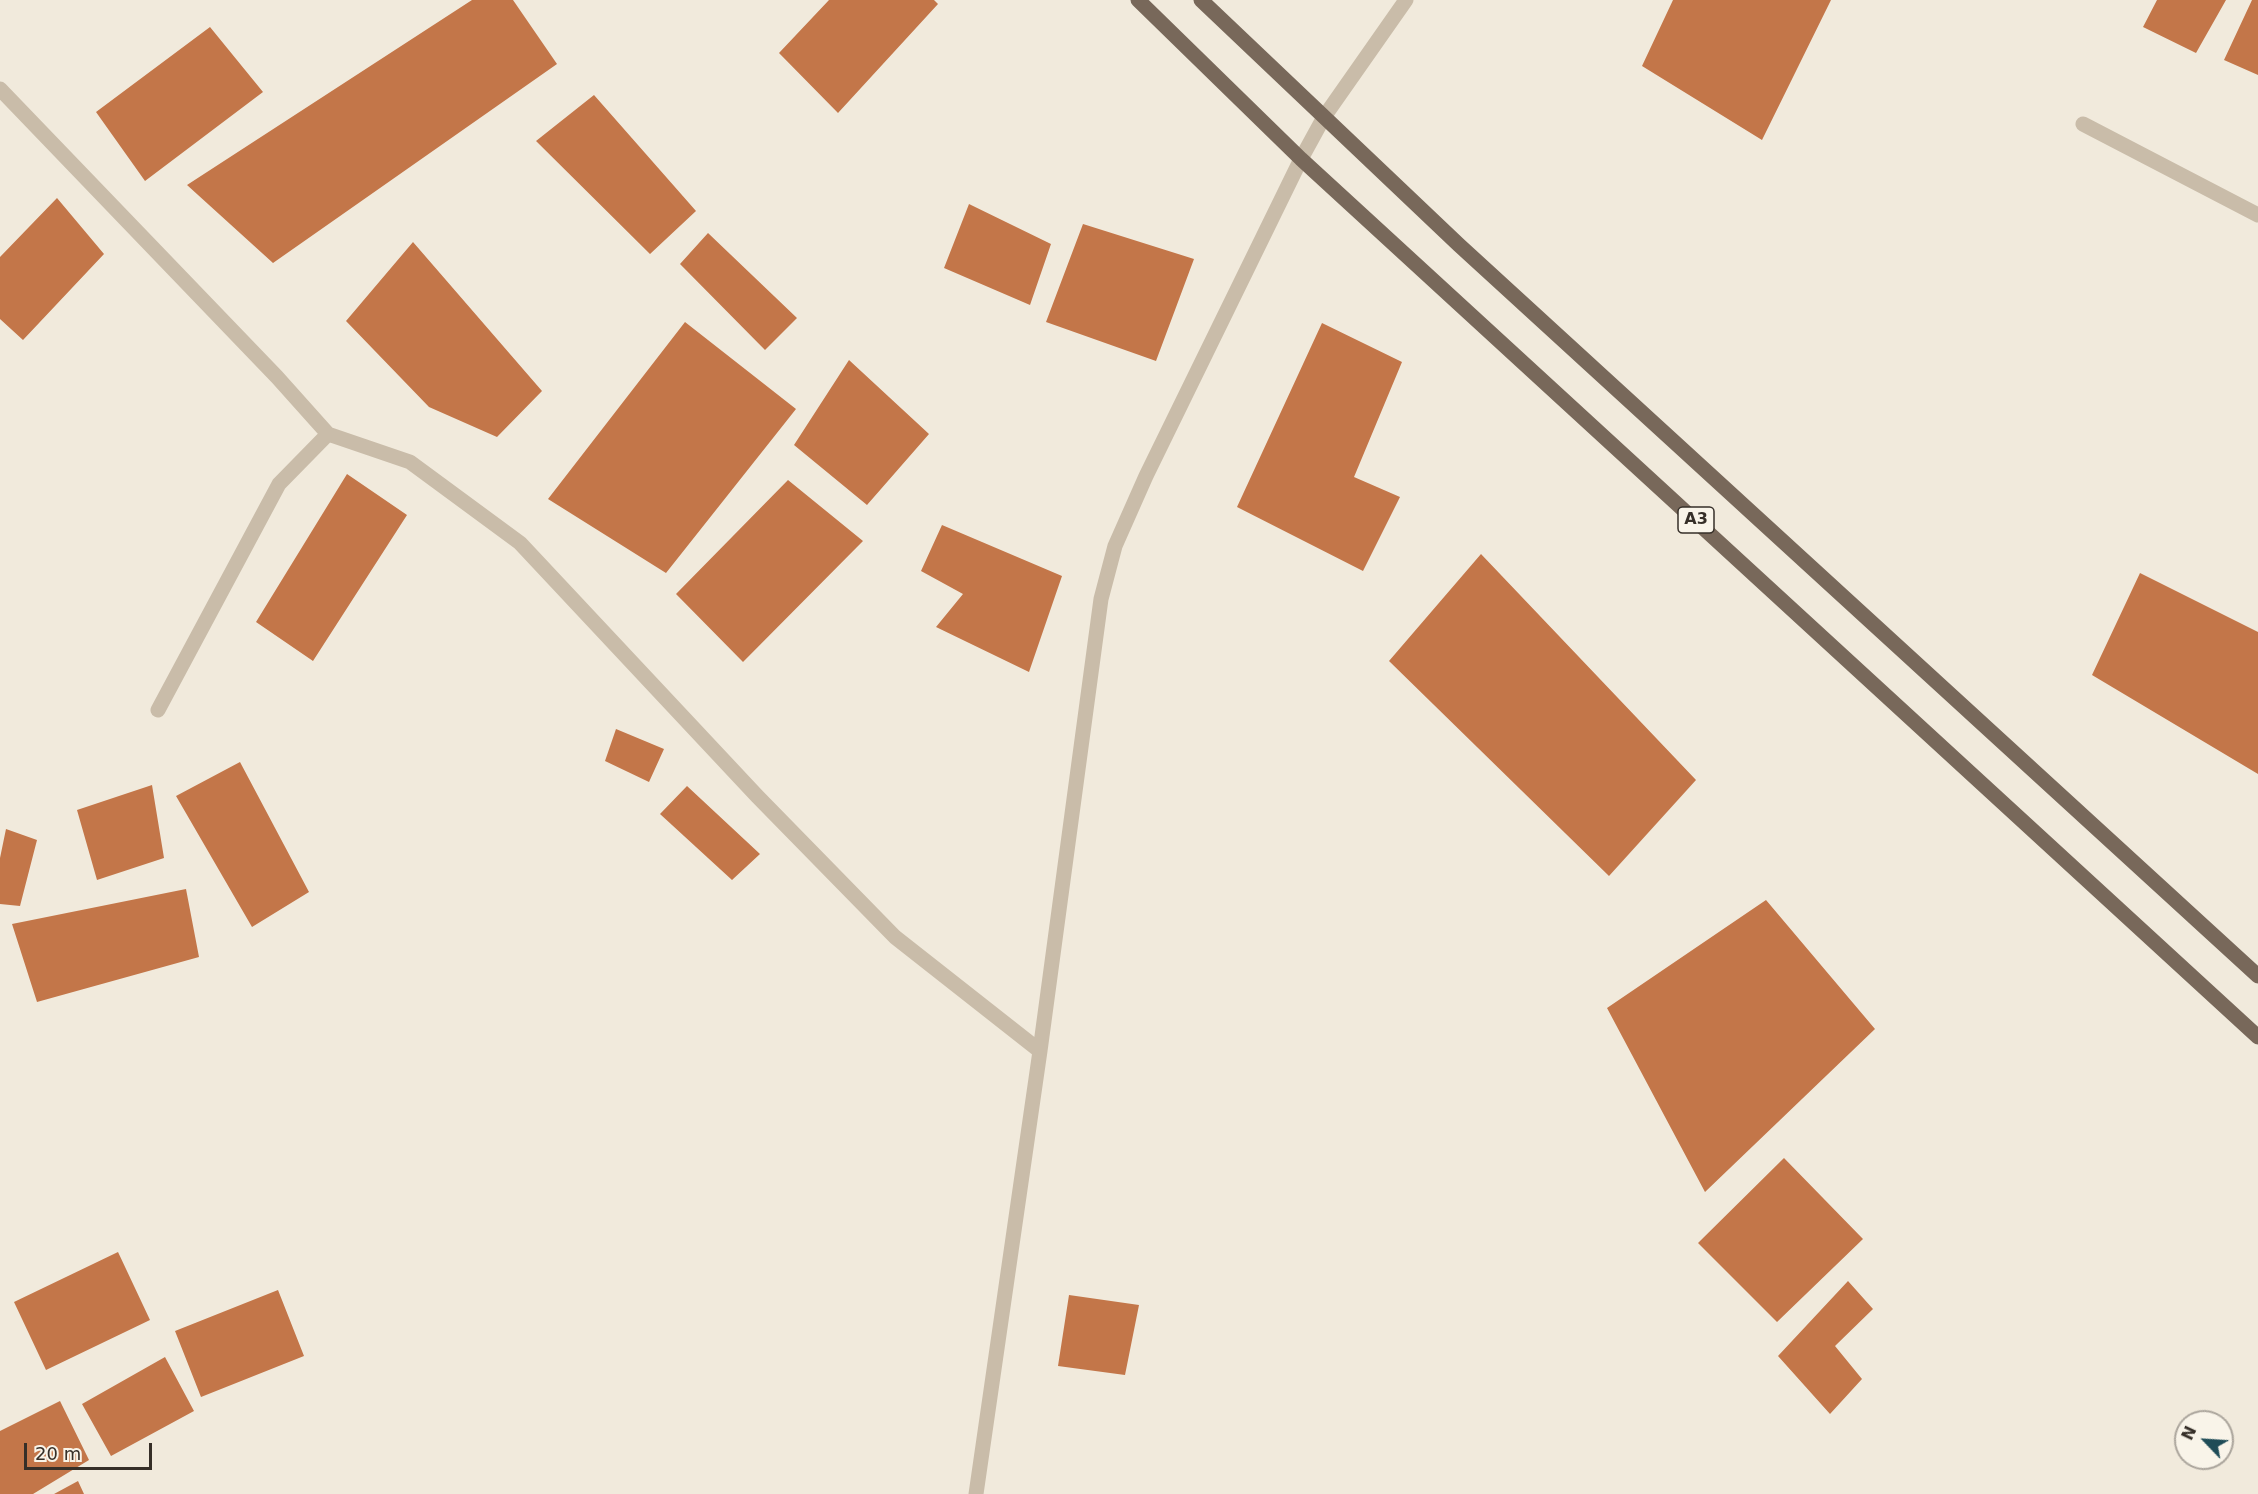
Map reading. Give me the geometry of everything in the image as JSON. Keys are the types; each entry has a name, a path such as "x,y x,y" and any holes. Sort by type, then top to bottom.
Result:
{"main road":[{"name":"A3","path":"1138,0 1301,159 2258,1037"},
{"name":"A3","path":"1201,0 1485,269 2258,976"}],"street":[{"path":"976,1494 1040,1051 1101,599 1115,546 1151,465 1301,159 1324,117 1406,0"},
{"path":"0,89 269,369 328,434 410,462 520,543 757,796 895,937 1040,1051"},
{"path":"2083,124 2258,215"},
{"path":"158,710 279,484 328,434"}],"building":[{"path":"472,0 513,0 557,64 273,263 187,185"},
{"path":"829,0 934,0 938,4 838,113 779,53"},
{"path":"1673,0 1831,0 1762,140 1642,66"},
{"path":"2157,0 2226,0 2196,53 2143,27"},
{"path":"2252,0 2258,0 2258,75 2224,60"},
{"path":"210,27 263,92 145,181 96,112"},
{"path":"594,95 696,211 650,254 536,141"},
{"path":"57,198 104,254 23,340 0,319 0,257"},
{"path":"969,204 1051,244 1030,305 944,268"},
{"path":"1083,224 1194,259 1156,361 1046,322"},
{"path":"708,233 797,318 765,350 680,264"},
{"path":"413,242 542,391 497,437 429,407 346,321"},
{"path":"685,322 796,409 666,573 548,499"},
{"path":"1322,323 1402,362 1354,477 1400,497 1363,571 1237,507"},
{"path":"849,360 929,434 867,505 794,445"},
{"path":"347,474 407,515 313,661 256,622"},
{"path":"788,480 863,541 743,662 676,594"},
{"path":"942,525 1062,576 1029,672 936,627 963,594 921,571"},
{"path":"1481,554 1696,780 1609,876 1389,661"},
{"path":"2140,573 2258,632 2258,774 2092,675"},
{"path":"616,729 664,749 649,782 605,761"},
{"path":"240,762 309,892 252,927 176,796"},
{"path":"152,785 164,858 97,880 77,810"},
{"path":"687,786 760,854 732,880 660,814"},
{"path":"6,829 37,840 20,906 0,904 0,858"},
{"path":"186,889 199,957 37,1002 12,924"},
{"path":"1766,900 1875,1029 1705,1192 1607,1008"},
{"path":"1784,1158 1863,1239 1777,1322 1698,1243"},
{"path":"118,1252 150,1320 46,1370 14,1302"},
{"path":"1848,1281 1873,1309 1835,1346 1862,1379 1830,1414 1778,1356"},
{"path":"278,1290 304,1356 201,1397 175,1331"},
{"path":"1069,1295 1139,1305 1125,1375 1058,1366"},
{"path":"165,1357 194,1411 111,1456 82,1404"},
{"path":"60,1401 89,1460 33,1494 0,1494 0,1431"},
{"path":"78,1481 84,1494 54,1494"}]}
